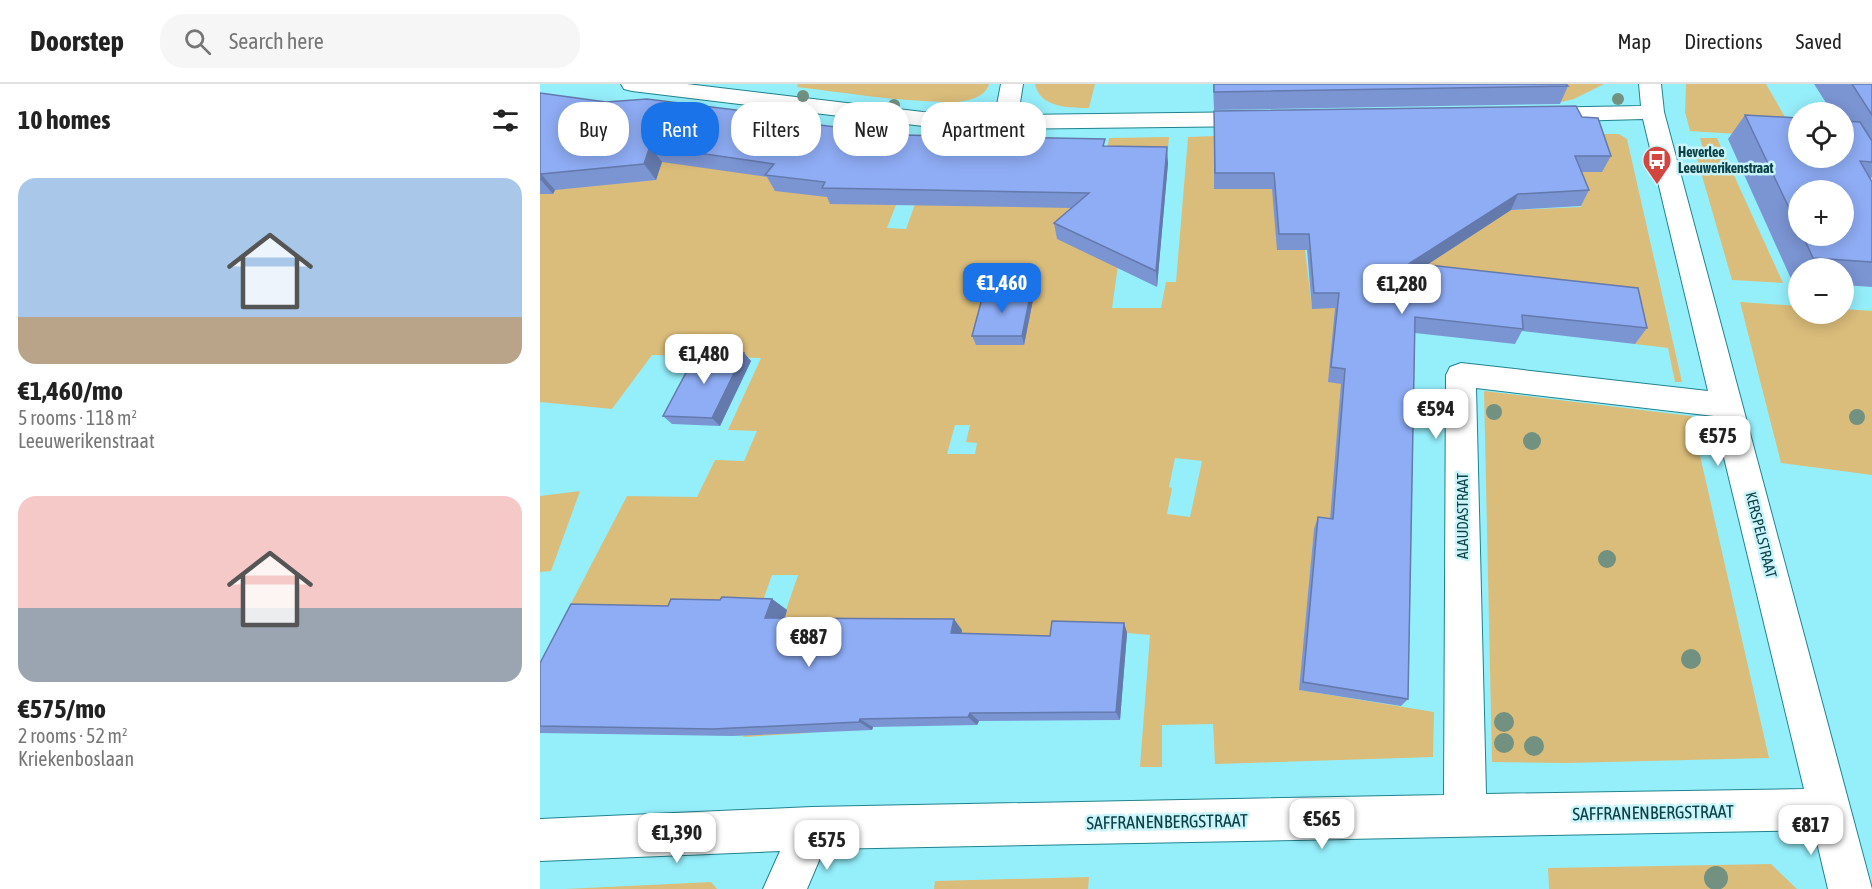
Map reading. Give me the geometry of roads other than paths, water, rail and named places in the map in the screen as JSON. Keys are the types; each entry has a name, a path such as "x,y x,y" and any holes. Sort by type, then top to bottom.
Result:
{"street":[{"path":"632,84 921,119"},
{"path":"1009,102 1012,84"},
{"path":"1517,115 1649,93"},
{"name":"KERSPELSTRAAT","path":"1649,93 1850,889"},
{"path":"1046,122 1276,119"},
{"name":"ALAUDASTRAAT","path":"1465,817 1461,375 1728,405"},
{"name":"SAFFRANENBERGSTRAAT","path":"540,840 812,828 1831,809"},
{"path":"785,889 812,828"}],"place":[{"name":"Heverlee Leeuwerikenstraat","path":"1657,186"}]}
